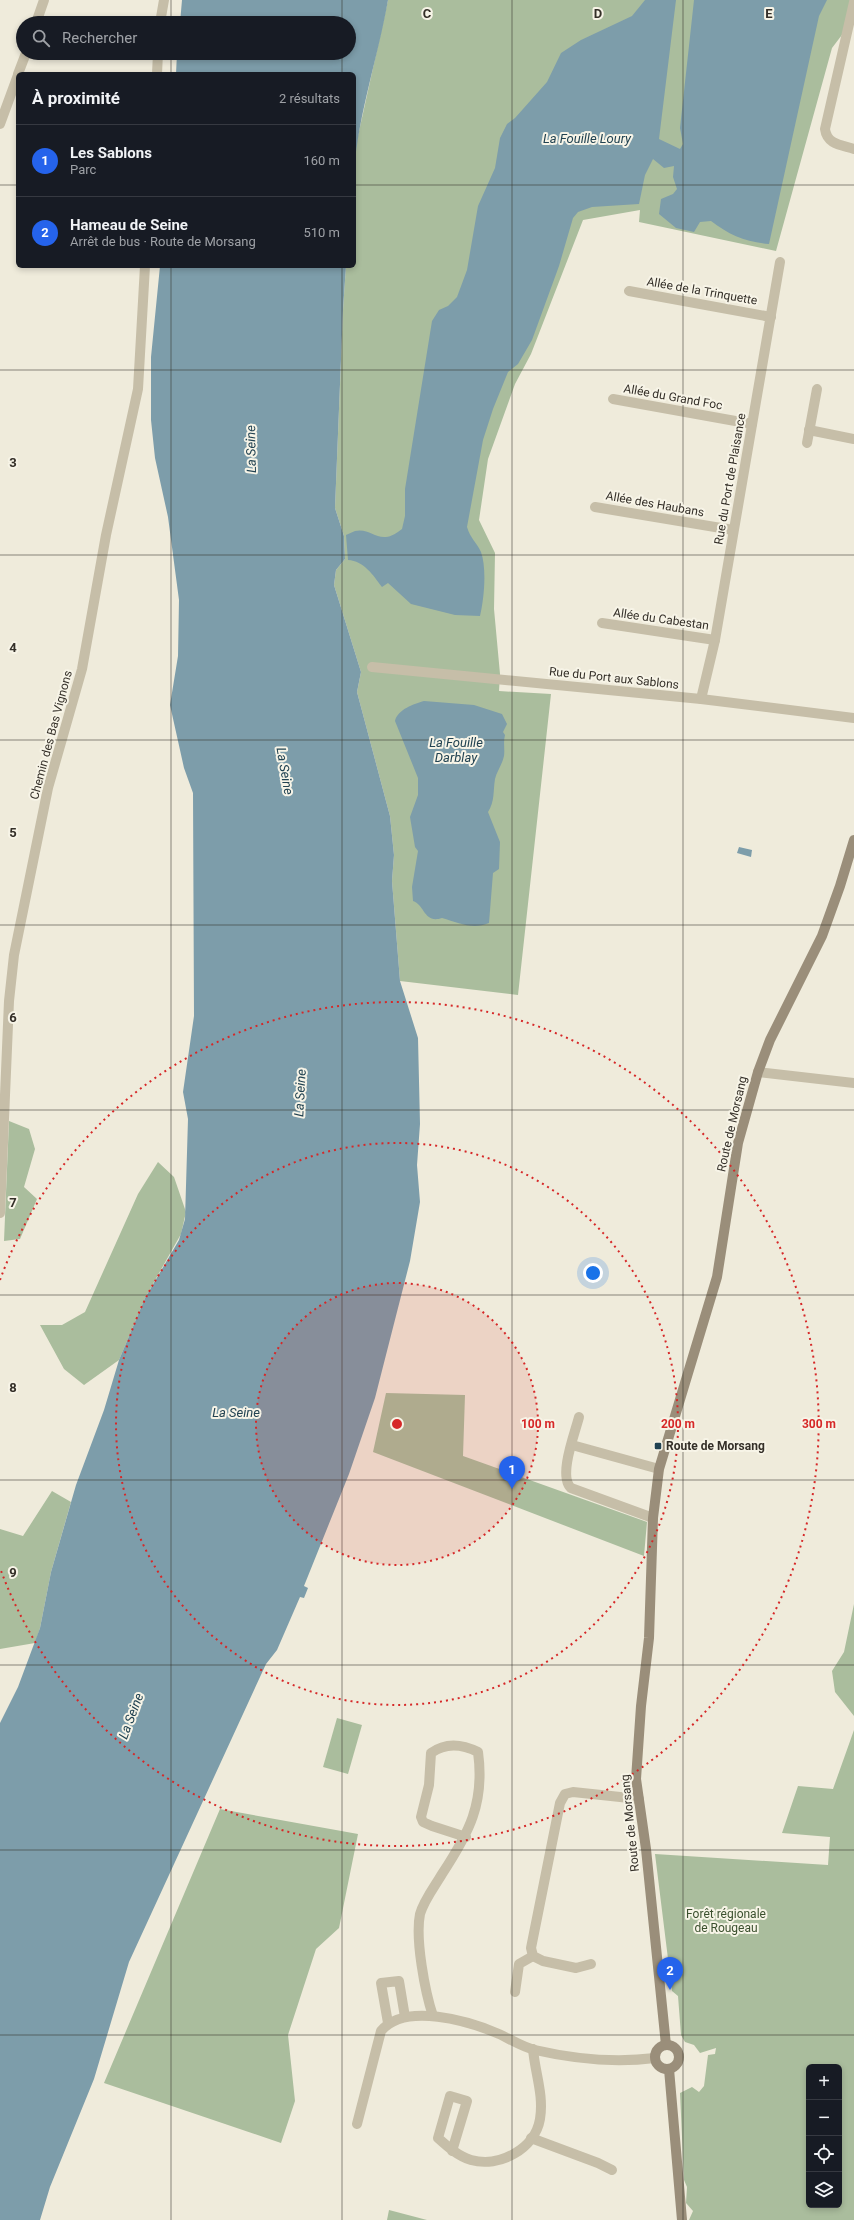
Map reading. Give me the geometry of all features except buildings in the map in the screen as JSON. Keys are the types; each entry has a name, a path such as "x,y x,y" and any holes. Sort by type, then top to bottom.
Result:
{"street":[{"path":"38,16 44,0"},
{"path":"161,16 164,0"},
{"path":"854,2 825,126 826,136 833,143 854,149"},
{"path":"19,72 23,60"},
{"path":"157,72 158,60"},
{"path":"0,124 16,80"},
{"name":"Rue du Port de Plaisance","path":"701,699 715,640 780,262"},
{"name":"Chemin des Bas Vignons","path":"0,1213 9,1001 14,955 48,788 82,669 106,535 138,389 145,268"},
{"name":"Allée de la Trinquette","path":"629,291 771,317"},
{"path":"807,442 817,389"},
{"name":"Allée du Grand Foc","path":"613,399 752,424"},
{"path":"809,430 854,439"},
{"name":"Allée des Haubans","path":"595,507 734,530"},
{"name":"Allée du Cabestan","path":"602,623 715,640"},
{"name":"Rue du Port aux Sablons","path":"372,667 701,699 854,718"},
{"name":"Route de Morsang","path":"666,2045 646,1849 636,1779 639,1724 649,1638 653,1518 660,1469 717,1277 738,1143 758,1072 770,1040 809,965 822,936 840,886 854,840"},
{"path":"758,1072 854,1083"},
{"path":"579,1417 565,1473 569,1486 653,1518"},
{"path":"572,1445 660,1469"},
{"path":"434,2016 429,2005 420,1947 420,1913 430,1893 466,1837 476,1811 479,1787 478,1752 466,1746 450,1745 439,1747 431,1753 429,1785 421,1817 423,1822 432,1826 466,1837"},
{"path":"591,1964 576,1968 543,1961 533,1956 531,1948 560,1803 565,1794 573,1792 638,1799"},
{"path":"515,1992 519,1964 533,1956"},
{"path":"388,2023 381,1983 399,1981 405,2017"},
{"path":"357,2124 381,2031 388,2023 405,2017 434,2016 495,2032 533,2049 598,2060 655,2058"},
{"path":"666,2045 674,2047 679,2056 675,2066 668,2069 661,2067 655,2058 660,2048 666,2045"},
{"path":"452,2151 467,2101 450,2096 438,2138 452,2151 470,2160 487,2162 506,2159 521,2149 532,2138 540,2121 542,2102 533,2049"},
{"path":"668,2069 682,2220"},
{"path":"532,2138 598,2163 612,2170"}],"green space":[{"path":"388,0 854,0 854,19 832,48 776,251 639,222 640,210 583,220 531,354 515,384 488,459 479,520 495,553 494,609 500,674 499,691 551,694 518,995 400,981 392,881 394,855 390,816 357,692 361,672 334,585 336,570 345,559 344,536 335,508 346,268 356,268 356,145"},
{"path":"9,1121 29,1129 35,1149 24,1187 37,1199 20,1239 4,1241"},
{"path":"158,1162 174,1177 186,1212 181,1234 145,1298 119,1360 84,1385 64,1369 40,1325 62,1325 85,1312 138,1194"},
{"path":"386,1393 465,1395 463,1456 647,1522 644,1556 373,1452"},
{"path":"52,1491 71,1502 51,1572 40,1628 35,1643 0,1649 0,1529 23,1536"},
{"path":"854,1604 854,1716 835,1692 832,1671 844,1652"},
{"path":"337,1718 362,1725 348,1774 323,1767"},
{"name":"Forêt régionale de Rougeau","path":"854,1730 854,2220 689,2220 693,2211 686,2203 687,2187 684,2180 680,2093 692,2087 699,2092 704,2086 708,2055 715,2054 716,2048 700,2053 694,2045 685,2042 681,2035 678,1996 672,1991 655,1854 828,1865 830,1837 782,1833 798,1786 833,1789"},
{"path":"220,1809 358,1834 339,1928 316,1949 288,2035 295,2101 281,2143 104,2083"},
{"path":"389,2210 427,2220 387,2220"}],"water":[{"path":"182,0 388,0 356,148 356,72 176,72 177,60 356,60 356,16 181,16"},
{"name":"La Fouille Loury","path":"645,0 676,0 659,139 680,149 683,144 680,128 694,0 827,0 819,16 769,244 745,240 724,230 711,221 700,222 694,232 676,228 659,214 661,199 673,194 677,189 673,177 674,166 664,168 653,159 645,175 639,204 592,207 578,212 573,218 559,266 532,340 518,364 508,372 493,409 483,440 467,527 481,552 483,559 484,584 480,616 455,615 411,604 388,583 382,587 368,569 359,563 348,560 346,535 355,531 361,531 377,536 387,537 402,529 405,516 405,489 432,321 439,310 448,306 457,297 467,270 478,206 495,168 500,138 507,124 515,118 547,82 561,53 581,40 632,16"},
{"name":"La Seine","path":"160,268 346,268 335,508 344,536 345,559 336,570 334,585 361,672 357,692 390,816 394,855 392,881 400,981 418,1038 420,1124 417,1165 420,1202 410,1261 375,1398 349,1474 304,1586 308,1588 304,1598 300,1597 277,1650 266,1664 129,1962 94,2079 50,2187 40,2220 0,2220 0,1723 18,1687 40,1628 51,1572 76,1485 104,1410 119,1360 145,1298 179,1240 185,1219 188,1119 183,1092 194,1016 193,793 184,768 170,705 178,656 179,600 168,517 155,458 151,420 151,357"},
{"name":"La Fouille Darblay","path":"424,701 474,705 502,714 507,724 503,732 505,735 504,756 495,779 493,800 488,812 500,842 499,869 493,873 489,923 483,925 472,926 442,918 432,918 413,901 412,887 418,851 415,847 410,817 418,795 418,778 395,721 399,713 403,710 411,705"},
{"path":"739,847 752,850 751,857 737,853"}],"place":[{"name":"Route de Morsang","path":"658,1446"},
{"name":"Les Sablons","path":"512,1489"},
{"name":"Hameau de Seine","path":"670,1990"}]}
